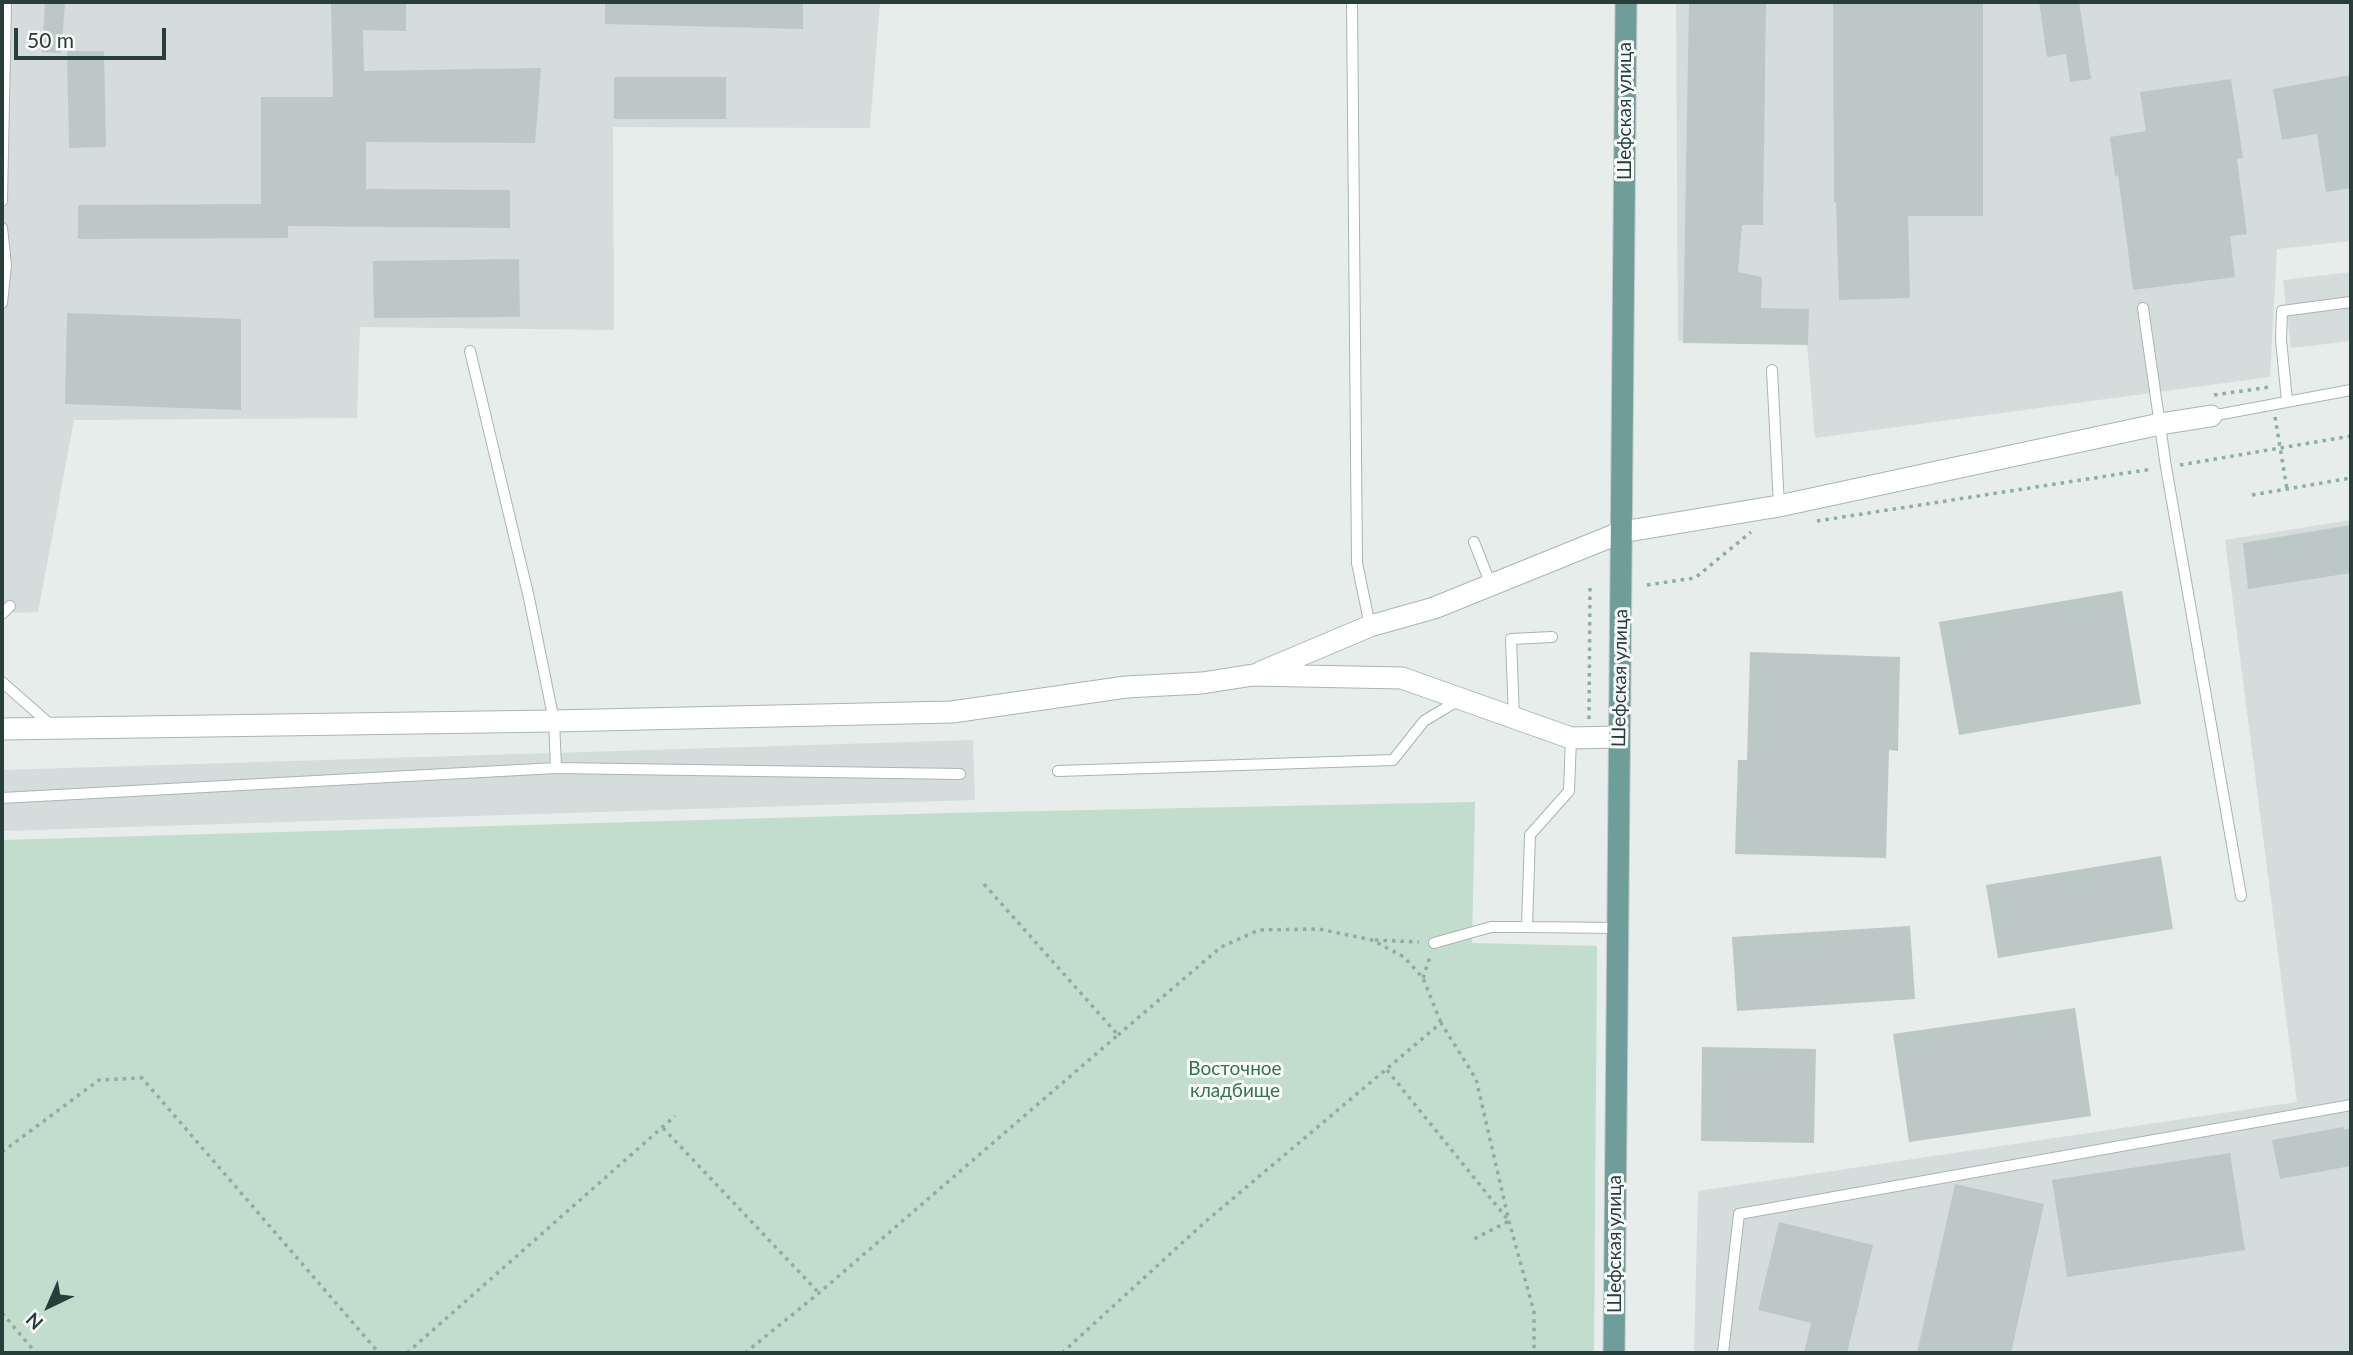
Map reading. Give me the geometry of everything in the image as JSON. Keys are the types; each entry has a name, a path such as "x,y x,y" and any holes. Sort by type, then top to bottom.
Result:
{"main road":[{"name":"Шефская улица","path":"1614,1353 1626,2"}],"street":[{"path":"1253,675 1370,626 1434,608 1622,532 1779,506 2160,424 2211,416"},
{"path":"2,729 951,712 1126,687 1202,683 1253,675 1402,678 1514,718 1580,737 1619,737"}],"lane":[{"path":"2,201 6,2"},
{"path":"1352,2 1357,563 1370,626"},
{"path":"2,228 6,265 2,303"},
{"path":"2287,401 2281,339 2282,311 2351,302"},
{"path":"2143,309 2166,467 2241,896"},
{"path":"470,351 529,598 554,721 556,768"},
{"path":"1772,370 1779,506"},
{"path":"2211,416 2351,390"},
{"path":"1474,542 1491,585"},
{"path":"1514,718 1511,639 1552,637"},
{"path":"2,682 54,728"},
{"path":"1058,771 1393,760 1424,721 1460,700"},
{"path":"1527,927 1530,835 1569,790 1580,737"},
{"path":"2,798 556,768 960,774"},
{"path":"1434,943 1491,927 1617,928"},
{"path":"1723,1353 1739,1214 2351,1105"}],"path":[{"path":"2270,387 2287,488"},
{"path":"1807,522 2351,436"},
{"path":"2252,495 2351,478"},
{"path":"1647,585 1695,578 1752,531"},
{"path":"1580,737 1590,585"},
{"path":"983,883 1118,1035"},
{"path":"745,1353 819,1293 1221,947 1259,930 1319,929 1372,940 1434,943 1423,978"},
{"path":"1372,940 1404,957 1423,978 1441,1023 1476,1079 1517,1254 1534,1312 1534,1353"},
{"path":"1062,1353 1205,1222 1441,1023"},
{"path":"1387,1070 1509,1221"},
{"path":"2,1152 99,1080 142,1078 379,1353"},
{"path":"407,1353 675,1116"},
{"path":"663,1128 819,1293"},
{"path":"1474,1238 1509,1221"},
{"path":"2,1313 36,1353"}],"shaded area":[{"path":"2,2 880,2 870,128 613,127 614,330 360,327 357,418 74,420 38,612 2,613"},
{"path":"1676,2 2351,2 2351,241 2277,249 2270,377 1815,438 1807,344 1678,341"},
{"path":"2351,272 2351,341 2291,348 2283,280"},
{"path":"2351,520 2351,1353 1694,1353 1698,1191 2297,1102 2225,540"},
{"path":"973,740 975,800 2,831 2,770"}],"green space":[{"name":"Восточное кладбище","path":"1475,802 1472,943 1597,946 1594,1353 2,1353 2,840 948,813"}],"building":[{"path":"331,2 406,2 406,31 363,30 364,71 541,68 535,143 366,142 366,189 510,190 510,228 288,226 288,238 78,239 78,205 261,204 261,97 333,97"},
{"path":"605,2 803,2 803,29 605,24"},
{"path":"1689,2 1766,2 1763,225 1742,225 1738,272 1762,277 1761,308 1809,309 1808,345 1683,343"},
{"path":"1833,2 1983,2 1983,216 1908,216 1910,298 1839,300 1834,202"},
{"path":"2039,2 2079,2 2091,79 2070,82 2066,54 2047,57"},
{"path":"45,3 65,4 61,53 42,52"},
{"path":"67,51 104,51 106,147 69,148"},
{"path":"2351,75 2351,188 2326,192 2317,134 2282,140 2273,89"},
{"path":"614,77 726,77 726,119 614,119"},
{"path":"2231,79 2243,158 2237,159 2247,234 2230,236 2235,277 2133,290 2118,175 2115,176 2110,137 2146,131 2140,92"},
{"path":"519,259 520,317 374,318 373,261"},
{"path":"67,313 241,319 241,410 65,404"},
{"path":"2351,525 2351,573 2248,589 2243,543"},
{"path":"2122,591 2141,704 1959,735 1939,622"},
{"path":"1750,652 1900,657 1898,751 1889,750 1886,858 1735,854 1738,760 1747,760"},
{"path":"2161,856 2173,929 1998,958 1986,885"},
{"path":"1910,926 1915,999 1737,1011 1732,937"},
{"path":"2075,1008 2091,1116 1909,1142 1893,1034"},
{"path":"1702,1047 1816,1049 1814,1143 1701,1141"},
{"path":"2343,1127 2344,1130 2351,1128 2351,1166 2280,1179 2272,1140"},
{"path":"2230,1153 2245,1250 2067,1277 2052,1180"},
{"path":"1955,1184 2044,1204 2011,1353 1917,1353"},
{"path":"1779,1222 1873,1245 1847,1353 1804,1353 1811,1323 1758,1310"}]}
